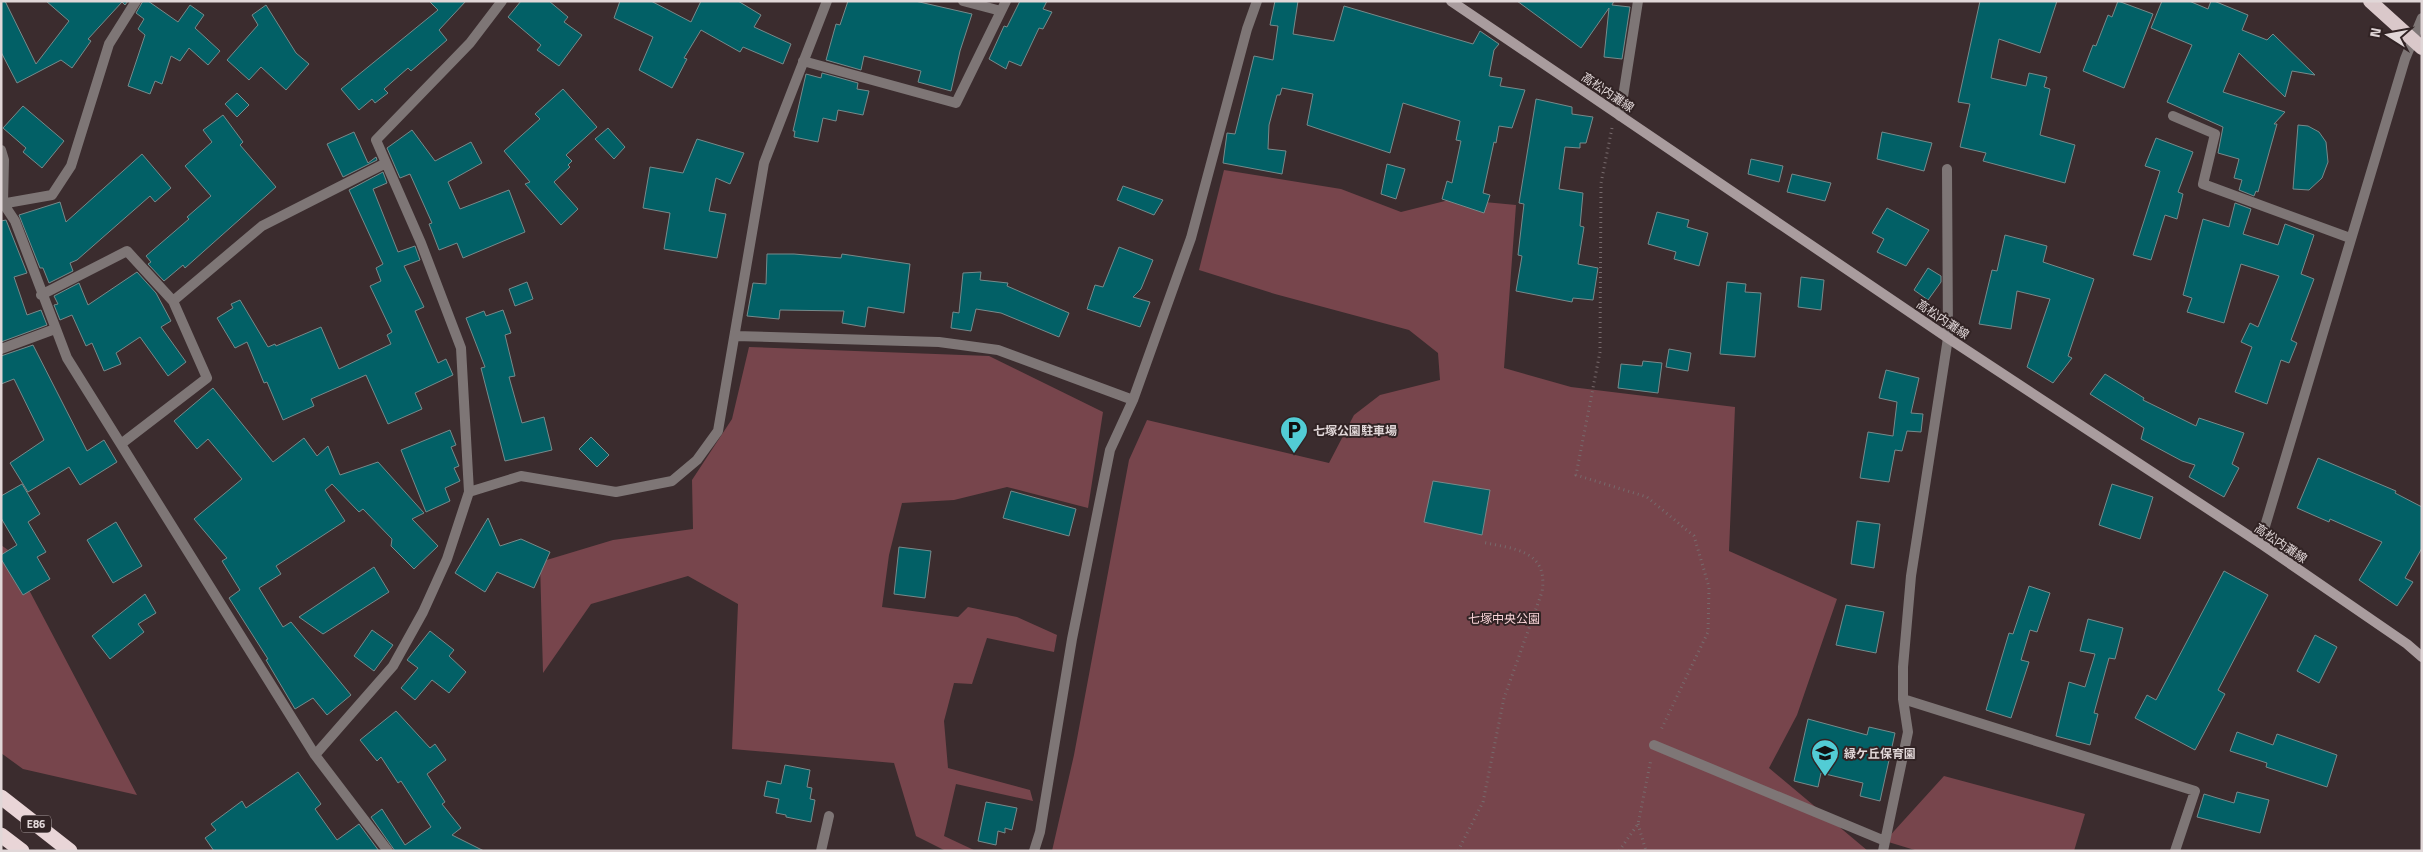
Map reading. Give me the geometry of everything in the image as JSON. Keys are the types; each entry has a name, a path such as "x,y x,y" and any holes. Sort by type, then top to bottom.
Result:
{"highway":[{"path":"2370,1 2417,44"},
{"name":"E86","path":"1,797 70,851"},
{"name":"E86","path":"1,835 22,851"}],"main road":[{"name":"高松内灘線","path":"1451,1 1948,338 2260,543 2407,644 2422,657"}],"street":[{"path":"2,203 52,194 71,166 109,44 136,1"},
{"path":"315,755 393,666 423,612 447,560 469,492 462,348 422,243 376,140 470,43 502,1"},
{"path":"469,492 521,476 616,492 672,481 697,460 718,431 764,163 827,1"},
{"path":"962,1 1001,12"},
{"path":"803,61 956,103 1006,1"},
{"path":"1034,851 1040,832 1072,639 1110,450 1133,400 1191,238 1247,29 1257,1"},
{"path":"1620,116 1638,1"},
{"path":"2260,543 2404,59 2417,44 2422,18"},
{"path":"2173,116 2216,134 2203,184 2350,238"},
{"path":"1,150 4,160 2,203 15,220 41,295 66,358 315,755 388,851"},
{"path":"172,301 262,226 386,163"},
{"path":"1654,745 1884,846 1908,732 1903,699 1902,667 1911,576 1948,338 1947,168"},
{"path":"41,295 128,251 172,301 207,378 121,444"},
{"path":"1,349 55,330"},
{"path":"735,336 939,342 998,350 1133,400"},
{"path":"1903,699 2195,790 2175,851"},
{"path":"821,851 829,816"}],"path":[{"path":"1619,851 1638,824 1654,745 1708,632 1709,587 1694,536 1646,497 1576,475 1600,352 1601,182 1609,132 1620,116"},
{"path":"1458,851 1483,802 1504,698 1542,592 1544,580 1536,561 1530,554 1482,542"},
{"path":"1638,824 1646,851"}],"green space":[{"name":"七塚中央公園","path":"1224,170 1341,189 1401,212 1453,199 1516,205 1504,368 1571,387 1735,407 1729,551 1837,599 1797,715 1769,768 1868,851 1052,851 1074,755 1129,460 1147,420 1329,463 1354,415 1380,395 1440,380 1438,353 1409,330 1275,294 1199,270"},
{"path":"749,347 989,356 1103,412 1088,508 1007,487 954,500 902,503 889,555 882,607 958,617 968,607 1017,617 1057,635 1054,652 987,638 972,684 954,683 944,721 948,768 1030,790 1033,801 956,784 944,836 976,851 946,851 916,836 894,763 732,749 738,604 688,576 591,604 543,673 540,562 613,540 693,529 692,480 732,419"},
{"path":"1,545 8,550 137,795 23,769 1,753"},
{"path":"1944,776 2085,814 2074,851 1918,851 1885,841"}],"building":[{"path":"1,1 5,1 36,64 69,21 46,1 128,1 125,5 122,2 88,39 91,41 72,68 61,60 17,83 1,52"},
{"path":"143,1 148,1 178,22 190,5 204,15 195,28 220,51 208,65 189,48 180,61 171,56 162,84 155,81 150,94 128,86 145,35 138,29 144,19 136,13"},
{"path":"429,1 466,1 439,30 447,40 411,71 408,68 384,89 388,93 375,103 372,99 359,110 341,89 438,10"},
{"path":"521,1 549,1 568,17 564,22 582,35 559,66 537,50 541,45 508,17"},
{"path":"620,1 651,1 691,22 701,1 738,1 761,15 754,27 791,44 783,64 743,47 740,52 701,30 684,58 687,59 672,88 639,70 653,37 614,18"},
{"path":"848,1 915,1 972,14 960,51 951,91 918,82 921,71 864,56 861,70 826,60 836,24 840,25"},
{"path":"1020,1 1047,1 1043,9 1052,12 1043,29 1039,28 1021,66 1009,61 1006,69 989,59 1004,26 1007,27"},
{"path":"1275,1 1298,1 1293,34 1334,41 1344,6 1473,44 1480,31 1499,44 1494,50 1489,76 1502,78 1500,86 1525,90 1512,128 1499,126 1483,193 1490,195 1484,213 1442,199 1447,181 1452,183 1461,141 1456,140 1460,121 1403,103 1390,153 1307,125 1313,94 1282,88 1280,95 1277,95 1269,125 1268,149 1286,151 1282,174 1223,163 1227,133 1235,134 1254,56 1273,60 1278,26 1270,25"},
{"path":"1517,1 1614,1 1612,5 1630,7 1622,59 1604,57 1609,8 1581,48"},
{"path":"1980,1 2057,1 2040,53 1999,39 1991,78 2026,86 2029,73 2047,77 2044,87 2050,89 2040,135 2075,145 2065,183 1983,161 1986,153 1960,147 1970,104 1958,102"},
{"path":"2118,1 2153,14 2124,88 2083,71 2093,45 2096,46 2108,15 2112,17"},
{"path":"2162,1 2189,1 2208,9 2211,1 2214,1 2248,15 2242,30 2267,40 2273,34 2315,75 2292,71 2285,97 2239,53 2223,92 2285,112 2274,124 2277,124 2258,192 2256,191 2254,196 2239,190 2242,180 2234,178 2239,159 2218,153 2223,127 2167,102 2192,45 2151,28"},
{"path":"266,5 296,53 309,64 286,90 261,67 249,80 227,60 258,25 252,15"},
{"path":"822,73 858,83 857,89 869,91 863,115 838,110 836,121 823,118 818,142 794,137 795,131 793,131 806,74 821,78"},
{"path":"563,89 597,127 566,155 572,161 568,165 570,167 554,182 578,209 561,225 525,184 530,182 504,151 540,119 535,114"},
{"path":"237,93 249,105 237,117 225,104"},
{"path":"1536,99 1572,107 1572,114 1593,117 1586,143 1580,143 1580,148 1565,147 1559,189 1583,193 1580,226 1584,227 1578,264 1598,268 1593,300 1573,298 1572,302 1516,291 1522,256 1518,255 1524,204 1519,203"},
{"path":"23,106 64,141 42,168 23,152 26,148 3,128"},
{"path":"223,115 243,142 240,145 276,187 185,268 183,265 164,281 148,264 151,262 146,256 189,219 187,217 211,196 185,166 212,142 203,130"},
{"path":"2298,125 2308,126 2319,132 2326,142 2328,162 2322,178 2309,190 2293,189"},
{"path":"608,128 625,147 614,159 595,139"},
{"path":"412,130 435,161 471,142 482,163 448,182 460,209 509,190 525,232 463,258 457,243 439,250 429,224 432,223 410,174 400,178 387,148"},
{"path":"354,132 368,163 376,157 377,160 343,177 327,144"},
{"path":"1882,132 1932,143 1924,171 1877,159"},
{"path":"2156,138 2193,152 2178,192 2183,194 2177,219 2165,215 2151,260 2133,255 2160,171 2145,166"},
{"path":"697,139 744,153 730,184 716,178 709,211 726,214 717,258 664,249 670,213 643,208 650,167 683,173"},
{"path":"142,154 171,188 155,202 150,196 77,260 70,263 73,271 49,283 43,268 40,268 19,215 60,202 66,222"},
{"path":"1751,159 1783,166 1779,182 1748,174"},
{"path":"1387,164 1405,169 1396,199 1381,194"},
{"path":"383,172 387,183 373,189 398,252 415,246 420,260 404,266 424,307 415,311 438,363 446,359 453,375 415,393 422,409 388,424 366,375 311,399 314,406 283,420 267,382 264,383 247,342 235,348 217,318 233,308 231,304 240,300 268,347 275,344 276,346 321,327 339,369 391,344 387,335 392,332 370,286 381,281 376,268 383,264 349,190"},
{"path":"1792,174 1831,183 1825,201 1787,192"},
{"path":"1123,186 1163,200 1154,215 1117,200"},
{"path":"2235,203 2251,209 2243,234 2278,245 2285,224 2314,235 2301,274 2314,279 2291,340 2297,343 2289,363 2281,360 2267,404 2235,392 2252,347 2241,342 2250,323 2258,327 2279,276 2241,264 2224,323 2187,312 2192,298 2183,295 2203,219 2229,227"},
{"path":"1887,208 1929,230 1906,266 1877,252 1884,239 1872,233"},
{"path":"1657,212 1689,220 1687,227 1708,233 1699,266 1674,259 1676,252 1648,244"},
{"path":"6,220 27,273 14,277 27,315 41,310 47,325 1,342 1,221"},
{"path":"2005,235 2047,246 2043,262 2094,279 2068,356 2072,358 2053,383 2027,367 2050,299 2017,291 2011,329 1979,324 1992,270 1997,271"},
{"path":"1119,247 1153,260 1141,289 1133,297 1150,302 1140,327 1087,309 1095,285 1103,287"},
{"path":"767,254 841,258 842,254 910,264 904,313 868,307 865,327 842,323 844,311 780,310 779,319 747,316 753,283 766,284"},
{"path":"1928,268 1941,276 1941,282 1928,300 1914,290"},
{"path":"137,272 156,293 171,321 161,327 186,362 168,376 140,337 116,353 121,364 104,371 92,343 86,346 72,315 60,320 54,305 58,304 54,296 79,283 88,305"},
{"path":"981,272 980,280 1008,283 1007,286 1069,313 1059,337 1001,313 976,309 971,331 951,328 953,312 959,313 963,273"},
{"path":"1801,277 1824,280 1821,310 1798,307"},
{"path":"527,282 533,299 515,306 509,289"},
{"path":"1727,282 1746,284 1745,292 1761,293 1755,357 1720,354"},
{"path":"503,310 511,333 505,335 515,376 509,377 522,423 544,417 552,450 505,461 481,368 485,367 466,318 484,311 486,316"},
{"path":"33,345 87,451 104,440 117,462 80,485 69,467 28,492 10,463 44,440 14,379 1,384 1,356"},
{"path":"1669,349 1691,353 1688,371 1666,367"},
{"path":"1643,361 1662,363 1658,393 1618,388 1621,364 1642,366"},
{"path":"1886,370 1919,378 1911,413 1923,414 1921,432 1907,431 1902,451 1895,450 1889,482 1860,478 1868,432 1893,436 1897,402 1879,398"},
{"path":"2105,374 2144,398 2143,400 2196,426 2199,418 2244,433 2232,464 2239,468 2224,497 2189,477 2195,465 2182,461 2141,439 2144,428 2090,394"},
{"path":"213,388 273,462 304,438 317,456 328,446 340,475 378,462 424,513 412,519 438,546 414,569 391,546 392,539 363,509 359,512 332,484 325,490 345,521 276,566 281,574 259,588 283,627 291,622 351,695 327,715 313,698 295,709 266,660 268,659 229,598 240,590 222,561 227,558 194,519 242,479 208,439 197,449 174,421"},
{"path":"450,430 456,445 451,447 459,466 454,468 460,481 445,488 450,501 426,512 401,450"},
{"path":"591,437 609,455 597,467 579,449"},
{"path":"2318,458 2396,491 2395,493 2422,507 2422,548 2405,578 2413,582 2397,606 2359,580 2382,542 2330,519 2329,522 2297,508"},
{"path":"1433,481 1490,490 1482,535 1424,522"},
{"path":"22,484 40,514 28,522 46,552 37,557 50,579 23,595 1,559 1,555 17,545 1,518 1,496"},
{"path":"2112,484 2153,497 2140,539 2099,525"},
{"path":"1011,491 1076,509 1069,536 1003,518"},
{"path":"488,518 500,546 521,539 550,552 534,588 497,572 485,592 455,573"},
{"path":"1857,521 1880,524 1874,568 1851,564"},
{"path":"116,522 142,566 113,583 87,540"},
{"path":"899,547 931,551 925,598 894,594"},
{"path":"374,567 389,592 323,634 299,617"},
{"path":"2224,571 2268,595 2218,690 2225,694 2195,750 2135,718 2147,695 2156,700"},
{"path":"2029,586 2050,593 2037,632 2030,630 2021,660 2029,662 2011,718 1986,710 2009,633 2013,634"},
{"path":"145,594 156,613 138,624 144,632 110,659 92,636"},
{"path":"1846,605 1884,612 1876,653 1836,645"},
{"path":"2088,619 2123,628 2115,659 2109,658 2094,713 2098,714 2090,745 2056,736 2069,682 2085,687 2095,654 2080,651"},
{"path":"372,630 393,645 374,671 354,656"},
{"path":"430,631 454,650 449,656 466,672 449,693 432,680 415,700 401,688 418,668 407,660"},
{"path":"2315,635 2337,647 2319,683 2297,671"},
{"path":"396,711 430,748 435,744 446,760 427,774 445,802 442,804 461,828 452,835 484,851 395,851 371,817 382,809 405,845 431,827 401,781 398,783 381,757 377,761 360,740"},
{"path":"1808,719 1867,735 1869,727 1895,733 1880,801 1860,796 1863,783 1821,773 1818,787 1794,781"},
{"path":"2237,732 2273,745 2277,734 2337,755 2327,787 2266,767 2267,763 2230,751"},
{"path":"785,765 810,770 807,787 812,788 810,799 815,800 811,822 776,813 779,799 764,796 767,781 781,784"},
{"path":"298,772 321,804 315,809 337,840 359,824 379,851 214,851 205,838 216,830 211,824 242,801 246,808"},
{"path":"2237,792 2269,800 2260,833 2197,817 2204,794 2234,803"},
{"path":"986,802 1017,808 1012,830 1005,828 1005,833 998,831 996,845 978,841"}],"place":[{"name":"七塚公園駐車場","path":"1294,454"},
{"name":"緑ケ丘保育園","path":"1825,777"}]}
